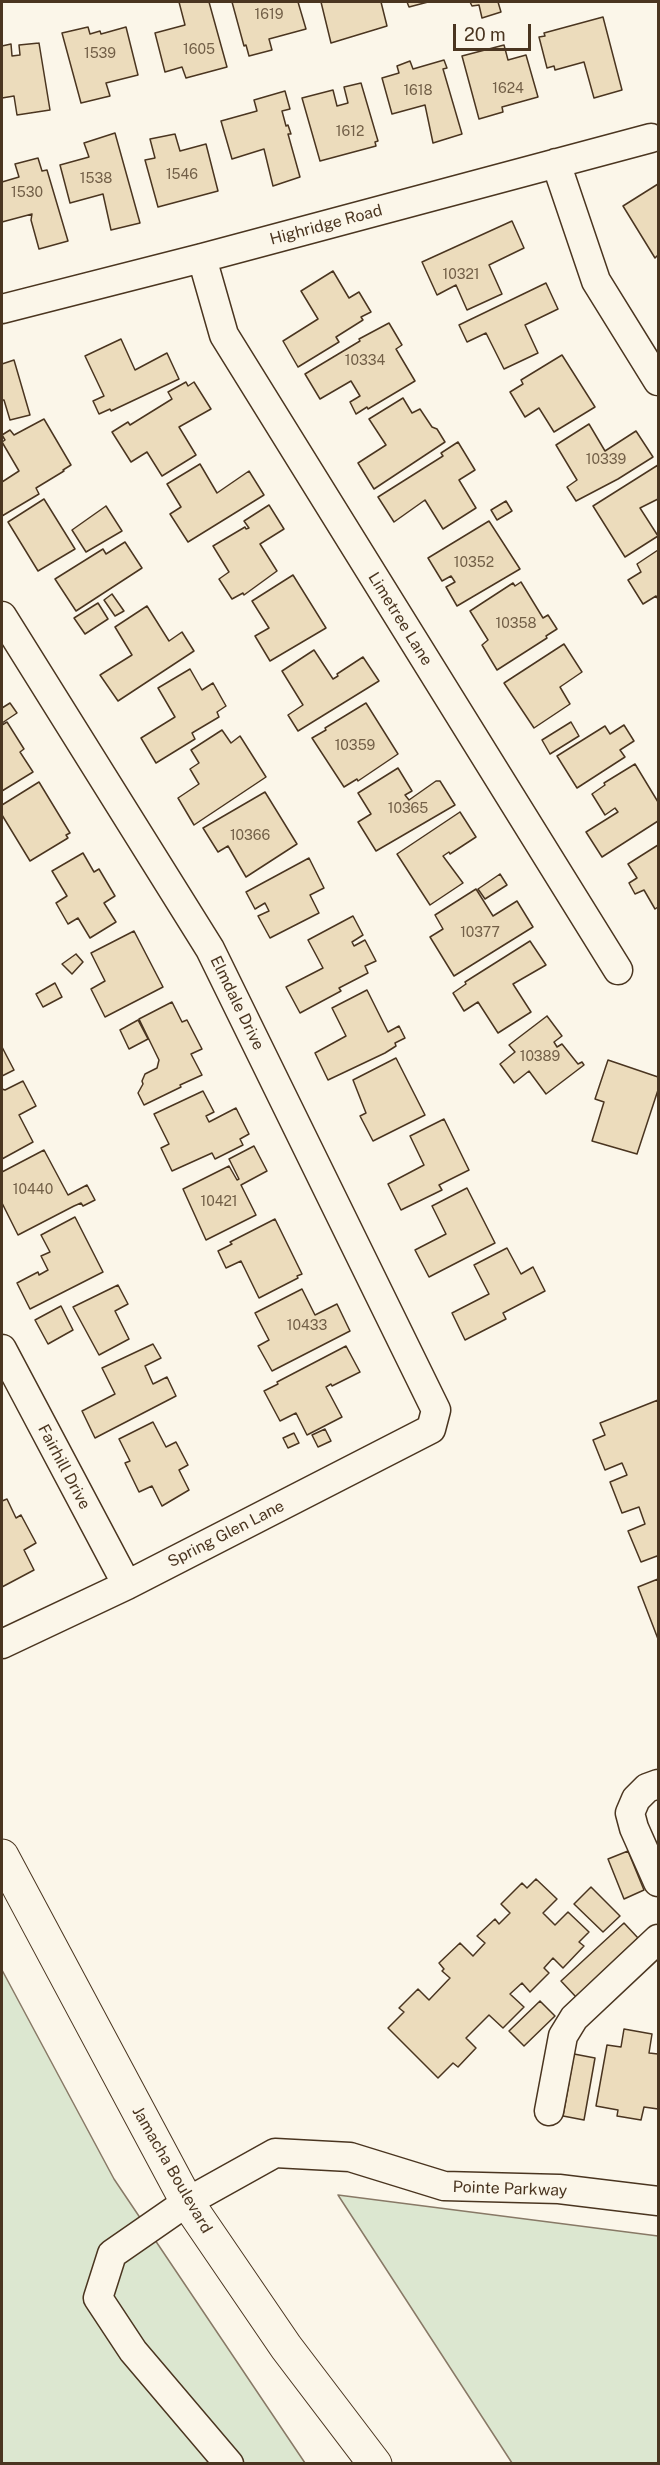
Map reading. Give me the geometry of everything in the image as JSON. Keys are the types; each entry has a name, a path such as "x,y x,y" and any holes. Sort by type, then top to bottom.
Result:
{"main road":[{"name":"Jamacha Boulevard","path":"2,1856 187,2202 286,2347 375,2463"}],"street":[{"name":"Highridge Road","path":"2,309 651,138"},
{"path":"556,163 596,281 658,381"},
{"name":"Limetree Lane","path":"202,258 224,335 618,970"},
{"name":"Elmdale Drive","path":"2,616 210,949 436,1410"},
{"name":"Fairhill Drive","path":"2,1349 127,1586"},
{"name":"Spring Glen Lane","path":"2,1644 127,1586 431,1429 436,1410"},
{"path":"658,1784 647,1788 636,1800 630,1812 634,1828 658,1882"},
{"path":"549,2111 563,2036 574,2018 658,1939"},
{"name":"Pointe Parkway","path":"229,2463 133,2351 98,2298 112,2254 187,2202 275,2153 350,2157 444,2186 558,2189 658,2200"}],"green space":[{"path":"2,1970 114,2179 305,2463 2,2463"},
{"path":"338,2195 658,2236 658,2463 512,2463"}],"building":[{"path":"179,2 209,2 227,67 186,78 182,67 165,72 155,33 185,25"},
{"path":"232,2 298,2 306,29 269,39 272,50 249,56"},
{"path":"321,2 381,2 387,26 331,43"},
{"path":"407,2 428,2 409,7"},
{"path":"470,2 498,2 501,12 482,18 479,5 472,6"},
{"path":"603,17 622,90 594,98 584,62 555,70 554,66 547,68 539,37 545,36 544,33"},
{"path":"88,27 90,34 100,31 101,34 126,27 138,75 106,83 110,96 81,103 62,33"},
{"path":"39,43 50,110 17,115 14,96 2,98 2,46 11,44 12,56 20,55 19,45"},
{"path":"504,45 508,60 526,55 538,97 502,107 503,112 479,119 462,56"},
{"path":"444,60 447,68 443,69 462,134 433,143 425,105 392,114 382,78 399,73 397,66 410,61 413,69"},
{"path":"361,83 378,141 375,142 376,146 320,161 302,98 333,90 337,106 348,103 344,87"},
{"path":"285,91 290,109 282,111 291,134 288,134 300,177 273,186 264,149 232,159 221,121 257,111 254,100"},
{"path":"115,133 140,223 111,230 103,194 70,203 60,165 89,157 84,143"},
{"path":"175,134 180,151 206,144 218,191 158,207 145,160 155,158 150,139"},
{"path":"38,158 42,171 47,170 68,241 39,249 31,220 32,214 2,222 2,182 19,177 15,164"},
{"path":"658,184 658,255 655,258 623,206"},
{"path":"512,221 524,248 489,265 502,294 467,310 456,285 437,295 422,262"},
{"path":"333,271 349,298 359,292 371,312 361,317 363,320 336,337 339,342 298,367 283,341 318,319 301,291"},
{"path":"546,283 558,309 525,325 538,353 504,369 486,333 467,342 459,325"},
{"path":"389,323 402,345 396,349 415,381 356,414 350,402 360,396 351,381 320,399 305,374 360,341 359,339"},
{"path":"121,339 135,370 167,353 179,379 111,411 110,409 99,414 93,401 104,396 85,356"},
{"path":"562,355 595,407 554,432 539,408 525,417 510,392 523,384 521,380"},
{"path":"14,360 30,415 10,420 4,400 2,400 2,364"},
{"path":"186,382 188,386 194,382 211,409 179,427 196,455 162,476 147,452 131,462 112,432 128,422 130,425 172,399 168,392"},
{"path":"403,398 412,413 420,409 445,442 374,489 358,463 386,445 369,419"},
{"path":"44,419 71,465 36,488 39,494 2,516 2,482 19,471 2,442 5,440 2,435 10,430 14,435"},
{"path":"589,424 605,451 636,431 653,457 576,501 567,487 577,480 556,445"},
{"path":"458,442 475,470 459,480 476,508 443,529 425,500 394,522 378,497 443,456 441,453"},
{"path":"200,464 217,493 249,471 264,495 188,542 170,514 181,507 167,484"},
{"path":"658,465 658,499 640,508 658,536 625,557 593,506"},
{"path":"44,499 75,549 38,571 8,522"},
{"path":"506,501 512,511 497,520 491,510"},
{"path":"269,505 284,529 260,544 277,571 244,595 243,593 232,599 219,579 229,572 213,546 245,527 249,528 244,521"},
{"path":"106,506 122,531 86,552 72,530"},
{"path":"489,521 520,569 457,606 446,587 455,582 451,576 442,581 428,558"},
{"path":"125,542 142,568 76,611 55,579 103,549 106,554"},
{"path":"658,550 658,599 656,596 643,604 628,580 641,572 637,564"},
{"path":"293,575 326,628 270,661 255,636 269,628 252,601"},
{"path":"521,582 543,618 548,615 557,629 497,670 482,645 488,640 470,611 513,583 515,586"},
{"path":"112,594 124,611 115,616 104,600"},
{"path":"98,603 108,619 85,634 74,618"},
{"path":"147,606 169,641 182,632 194,651 118,701 100,675 132,655 115,627"},
{"path":"564,644 582,672 560,687 570,704 534,728 504,683"},
{"path":"314,650 333,679 363,657 379,681 298,731 288,715 303,705 282,671"},
{"path":"190,669 202,690 213,683 226,706 217,712 219,717 192,733 195,739 156,763 141,738 175,717 158,688"},
{"path":"10,703 17,713 2,723 2,708"},
{"path":"366,703 398,754 358,781 357,779 344,787 312,738"},
{"path":"7,722 24,749 20,752 33,772 2,791 2,725"},
{"path":"571,722 579,736 550,754 542,740"},
{"path":"624,725 634,741 620,750 625,757 577,788 557,756 605,726 610,734"},
{"path":"222,730 231,743 240,736 266,777 194,825 178,798 199,784 190,769 199,763 191,750"},
{"path":"635,764 658,802 658,821 602,857 586,832 618,812 615,808 605,815 592,794 605,785 604,783"},
{"path":"398,768 412,791 405,795 409,800 436,781 440,781 455,805 376,851 358,822 371,814 358,793"},
{"path":"39,782 70,833 66,835 68,838 30,861 2,815 2,805"},
{"path":"265,792 297,844 246,877 228,846 218,852 203,828"},
{"path":"460,812 476,837 443,856 463,883 430,905 397,854"},
{"path":"658,845 658,907 655,909 644,890 635,894 629,883 637,878 628,864"},
{"path":"83,853 94,872 99,869 115,896 104,903 116,922 90,938 78,918 68,924 56,903 67,896 52,871"},
{"path":"309,858 324,888 310,895 319,913 270,938 258,916 269,911 265,903 255,909 246,892"},
{"path":"500,874 507,885 485,899 478,889"},
{"path":"476,889 493,916 517,901 533,927 454,976 430,937 443,929 435,915"},
{"path":"353,916 363,935 352,942 354,946 365,940 376,961 365,966 368,973 339,988 341,991 300,1013 286,987 323,968 308,940"},
{"path":"134,931 163,987 105,1017 91,989 105,981 91,953"},
{"path":"530,941 546,965 513,984 531,1012 498,1033 478,1002 464,1011 453,993 466,984 465,982"},
{"path":"76,954 83,962 72,974 62,964"},
{"path":"55,983 62,997 43,1007 36,994"},
{"path":"367,990 388,1032 399,1026 405,1038 395,1043 396,1046 385,1053 328,1080 315,1053 346,1036 332,1008"},
{"path":"172,1002 182,1022 187,1020 202,1049 191,1054 202,1075 144,1105 138,1093 143,1084 142,1081 145,1074 157,1068 159,1060 139,1019"},
{"path":"547,1016 562,1036 554,1042 557,1047 562,1044 578,1064 582,1062 584,1065 546,1094 529,1071 514,1083 500,1064 515,1052 509,1045"},
{"path":"138,1020 148,1039 129,1049 120,1030"},
{"path":"2,1047 14,1070 2,1076"},
{"path":"396,1058 425,1115 373,1141 360,1116 366,1113 353,1080"},
{"path":"608,1060 658,1077 658,1090 637,1154 592,1141 604,1102 595,1099"},
{"path":"23,1081 36,1106 19,1115 33,1142 2,1159 2,1089 5,1090"},
{"path":"203,1091 214,1112 206,1116 209,1122 236,1108 249,1134 240,1139 243,1145 215,1159 212,1153 172,1171 161,1148 169,1144 154,1114"},
{"path":"444,1119 469,1170 439,1185 442,1190 401,1210 388,1184 424,1165 410,1136"},
{"path":"254,1146 267,1171 241,1185 256,1215 206,1240 183,1189 229,1166 237,1180 239,1179 229,1159"},
{"path":"44,1150 68,1195 87,1185 95,1200 83,1206 81,1203 74,1206 18,1235 2,1203 2,1172"},
{"path":"467,1188 495,1243 429,1277 415,1250 446,1234 432,1206"},
{"path":"75,1217 103,1272 30,1309 17,1283 38,1272 39,1275 48,1270 41,1256 50,1252 41,1235"},
{"path":"275,1219 302,1274 259,1298 241,1261 226,1268 218,1251 232,1244 230,1242"},
{"path":"507,1248 521,1274 533,1267 545,1291 503,1313 506,1319 465,1340 452,1313 489,1294 474,1265"},
{"path":"118,1285 128,1304 115,1311 129,1339 99,1355 73,1307"},
{"path":"302,1289 315,1315 337,1304 350,1331 272,1371 258,1346 269,1340 255,1313"},
{"path":"61,1306 73,1330 48,1344 35,1320"},
{"path":"153,1344 161,1358 145,1366 153,1384 167,1377 176,1396 95,1438 82,1411 115,1394 102,1368"},
{"path":"346,1346 360,1372 326,1387 342,1417 307,1435 296,1413 280,1421 264,1391"},
{"path":"658,1400 658,1558 657,1556 641,1562 628,1531 645,1524 639,1507 622,1513 610,1482 627,1475 622,1463 605,1470 593,1440 605,1435 600,1423"},
{"path":"153,1422 166,1447 176,1442 188,1465 179,1470 189,1490 162,1506 152,1486 139,1492 125,1463 130,1461 119,1439"},
{"path":"325,1429 331,1441 318,1447 312,1435"},
{"path":"294,1433 299,1443 288,1448 283,1438"},
{"path":"7,1499 16,1518 21,1515 36,1543 24,1550 34,1570 2,1587 2,1501"},
{"path":"658,1579 658,1639 638,1587"},
{"path":"628,1851 644,1890 624,1899 608,1859"},
{"path":"536,1879 557,1899 543,1913 555,1925 568,1912 589,1932 579,1942 584,1946 563,1968 553,1958 544,1968 549,1973 530,1992 522,1983 510,1994 524,2007 503,2028 489,2015 466,2038 476,2048 458,2067 453,2063 438,2078 388,2028 404,2012 399,2008 418,1989 429,2000 450,1978 442,1971 444,1969 439,1963 460,1943 473,1956 485,1943 477,1936 495,1919 499,1924 510,1913 501,1904 522,1883 527,1888"},
{"path":"591,1887 620,1916 603,1932 574,1904"},
{"path":"624,1923 638,1938 576,1997 561,1981"},
{"path":"540,2001 555,2016 524,2046 509,2031"},
{"path":"624,2029 652,2034 649,2053 658,2054 658,2109 644,2107 641,2120 617,2116 618,2110 596,2106 607,2045 621,2047"},
{"path":"574,2054 595,2058 584,2120 563,2116"}]}
